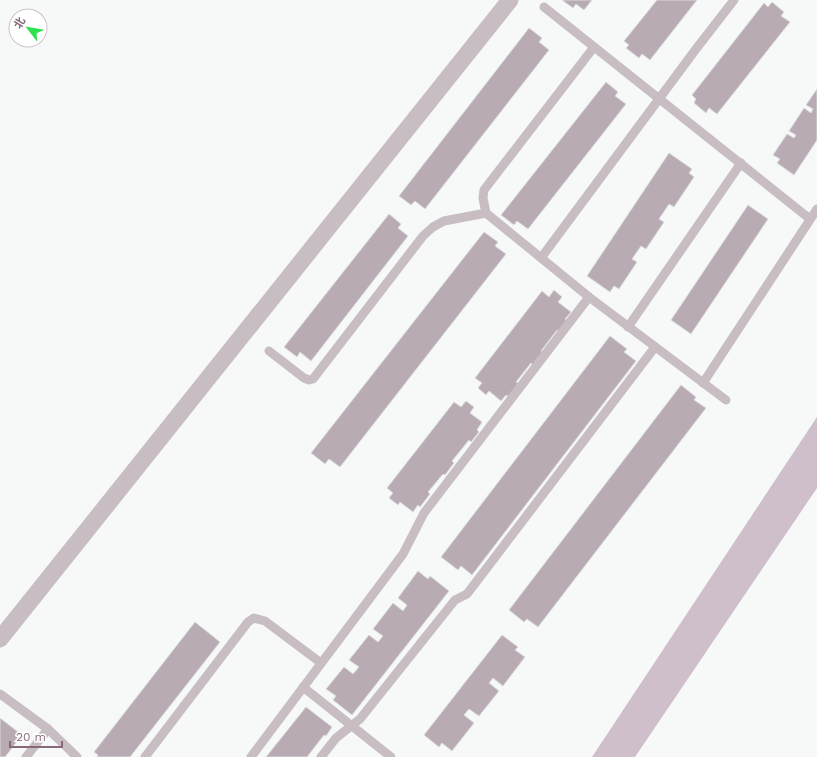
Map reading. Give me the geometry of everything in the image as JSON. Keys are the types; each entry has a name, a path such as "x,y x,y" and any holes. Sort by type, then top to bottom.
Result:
{"street":[{"path":"0,639 510,0"}],"lane":[{"path":"541,258 734,0"},
{"path":"544,7 810,219"},
{"path":"594,47 484,190 483,198 486,213 590,298 726,400"},
{"path":"628,326 740,163"},
{"path":"703,383 817,209"},
{"path":"269,351 304,378 309,380 313,378 423,236 433,226 444,221 486,213"},
{"path":"251,757 402,554 424,513 590,298"},
{"path":"321,757 336,738 360,718 455,600 467,594 655,347"},
{"path":"145,757 248,622 254,618 265,622 321,663"},
{"path":"303,687 390,757"},
{"path":"0,694 48,729 77,757"},
{"path":"26,757 48,729"}],"shaded area":[{"path":"817,417 817,488 635,757 592,757"}],"building":[{"path":"562,0 592,0 584,10 576,4 573,8"},
{"path":"657,0 697,0 650,60 642,54 639,58 626,48 629,45 624,41"},
{"path":"772,2 784,12 781,16 790,22 717,114 709,108 706,113 694,103 696,99 692,95 764,3 768,7"},
{"path":"529,28 542,38 539,42 549,50 425,209 415,201 411,205 399,196"},
{"path":"606,82 618,92 615,96 626,104 528,229 517,221 514,225 501,215"},
{"path":"817,89 817,140 794,175 777,163 780,159 773,155 787,134 794,138 796,135 789,131 804,108 811,113 813,109 806,105"},
{"path":"669,153 692,169 689,173 694,177 674,207 669,204 659,219 664,222 646,249 641,246 632,259 637,262 619,289 614,286 610,292 587,276"},
{"path":"748,205 768,219 691,334 671,320"},
{"path":"389,214 401,224 398,228 408,236 311,361 300,352 297,357 284,347"},
{"path":"484,232 498,242 495,246 506,254 340,467 329,459 325,464 311,453"},
{"path":"554,290 562,297 558,302 571,312 565,319 568,322 559,332 557,330 541,351 543,352 533,365 531,363 516,382 519,384 509,397 506,395 501,401 489,391 486,395 478,388 482,383 475,378 542,291 549,297"},
{"path":"610,336 627,349 624,352 636,361 472,575 461,566 458,570 441,557"},
{"path":"681,385 696,397 694,400 706,408 538,627 527,619 524,622 509,610"},
{"path":"466,401 474,407 470,413 482,422 477,430 479,432 471,442 469,440 452,461 454,463 445,475 443,474 428,492 430,494 420,507 418,505 413,512 400,502 398,505 389,498 393,493 387,488 454,402 461,407"},
{"path":"418,571 428,579 430,576 449,591 352,715 333,700 336,696 326,689 344,667 353,674 359,667 349,660 369,635 378,642 383,636 373,629 393,603 403,611 407,605 398,598"},
{"path":"195,622 220,642 130,757 97,757 98,755 94,752"},
{"path":"502,635 518,647 515,650 525,657 503,686 493,678 489,683 499,691 479,716 469,709 464,715 474,723 452,751 442,743 439,747 424,735"},
{"path":"306,707 332,727 326,736 324,735 307,757 266,757"},
{"path":"0,718 22,735 5,757 0,757"}]}
